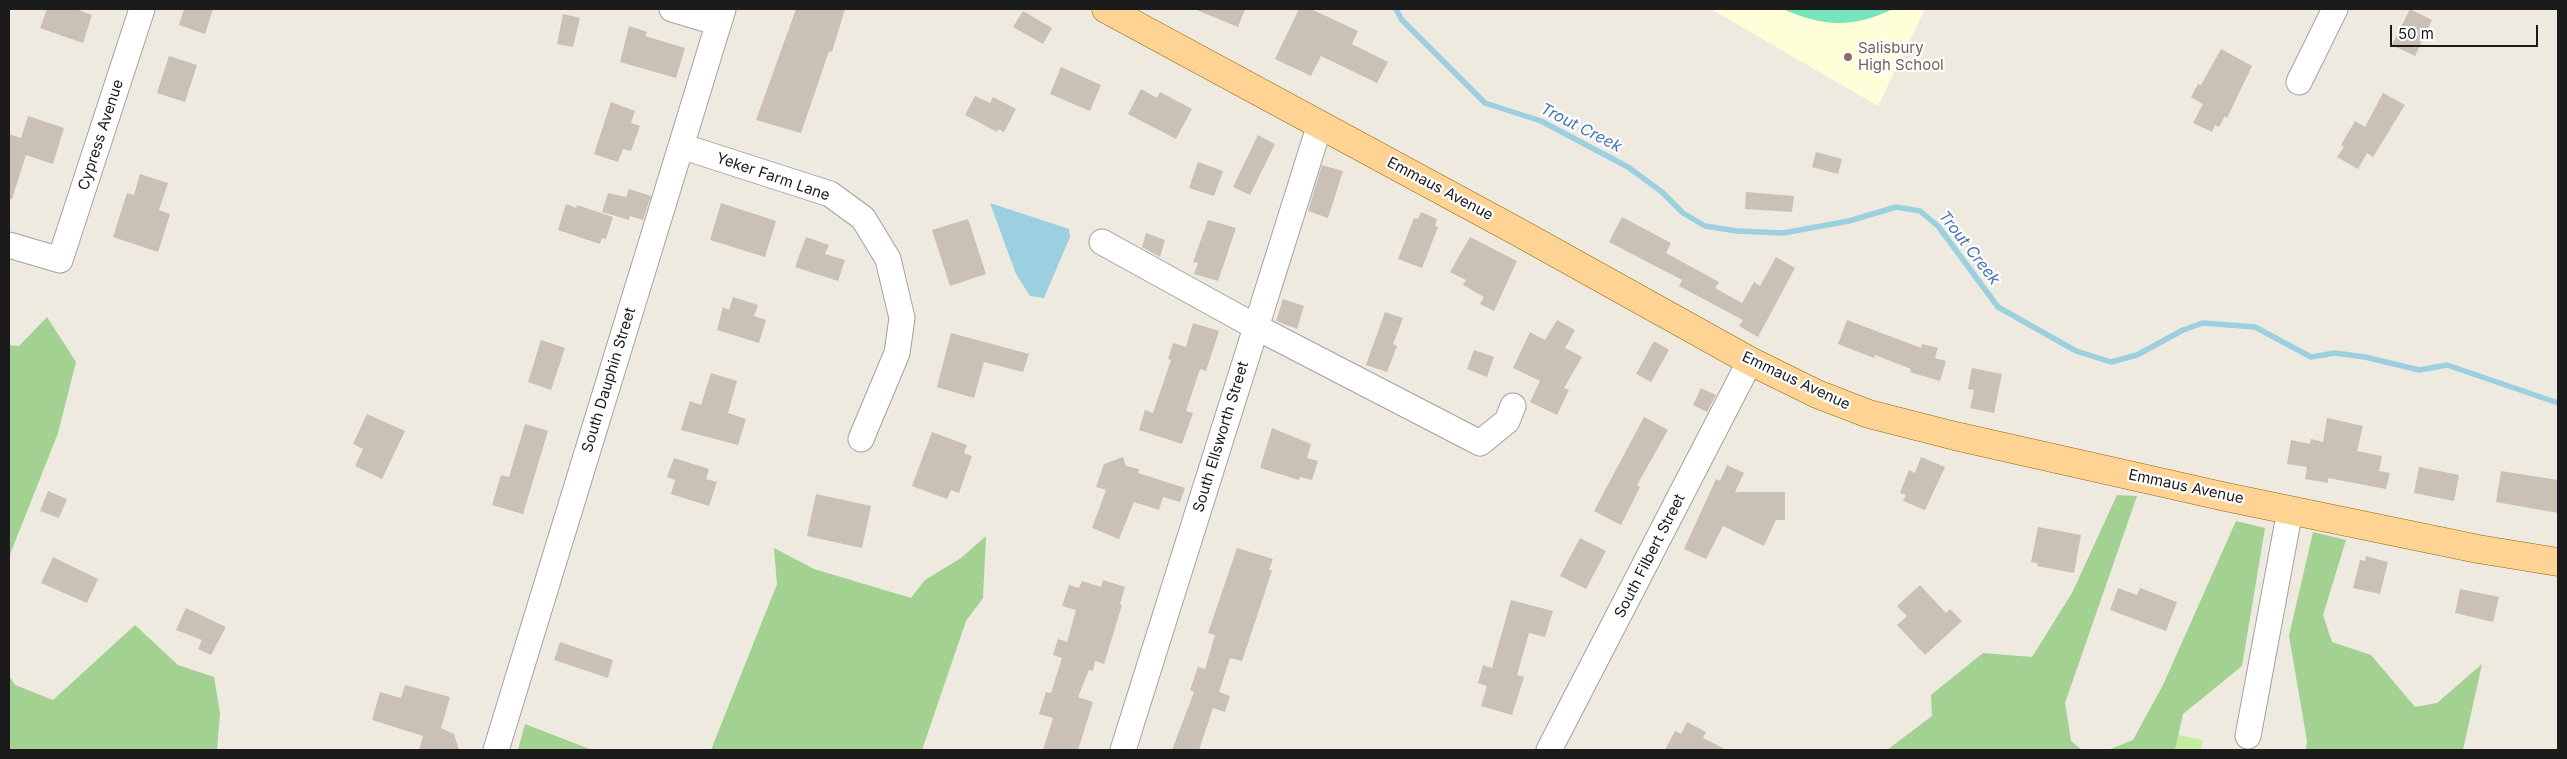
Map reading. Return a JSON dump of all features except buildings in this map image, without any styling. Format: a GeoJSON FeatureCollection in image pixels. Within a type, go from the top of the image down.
{"type":"FeatureCollection","features":[{"type":"Feature","properties":{"kind":"main road","name":"Emmaus Avenue"},"geometry":{"type":"LineString","coordinates":[[1106,9],[1320,124],[1750,361],[1817,394],[1903,424],[2290,510],[2478,549],[2558,562]]}},
{"type":"Feature","properties":{"kind":"street","name":"Cypress Avenue"},"geometry":{"type":"LineString","coordinates":[[9,245],[60,260],[142,9]]}},
{"type":"Feature","properties":{"kind":"street"},"geometry":{"type":"LineString","coordinates":[[672,9],[721,16]]}},
{"type":"Feature","properties":{"kind":"street"},"geometry":{"type":"LineString","coordinates":[[2298,82],[2335,9]]}},
{"type":"Feature","properties":{"kind":"street","name":"South Dauphin Street"},"geometry":{"type":"LineString","coordinates":[[496,750],[721,16]]}},
{"type":"Feature","properties":{"kind":"street","name":"South Ellsworth Street"},"geometry":{"type":"LineString","coordinates":[[1123,750],[1320,124]]}},
{"type":"Feature","properties":{"kind":"street","name":"Yeker Farm Lane"},"geometry":{"type":"LineString","coordinates":[[681,146],[830,194],[863,218],[888,259],[902,318],[897,353],[861,439]]}},
{"type":"Feature","properties":{"kind":"street"},"geometry":{"type":"LineString","coordinates":[[1102,242],[1256,327],[1480,443],[1507,421],[1513,406]]}},
{"type":"Feature","properties":{"kind":"street","name":"South Filbert Street"},"geometry":{"type":"LineString","coordinates":[[1549,750],[1750,361]]}},
{"type":"Feature","properties":{"kind":"street"},"geometry":{"type":"LineString","coordinates":[[2248,736],[2290,510]]}},
{"type":"Feature","properties":{"kind":"shaded area","name":"Salisbury High School"},"geometry":{"type":"Polygon","coordinates":[[[1711,9],[1925,9],[1878,106],[1711,9]]]}},
{"type":"Feature","properties":{"kind":"green space"},"geometry":{"type":"Polygon","coordinates":[[[1783,9],[1893,9],[1865,20],[1838,23],[1812,19],[1783,9]]]}},
{"type":"Feature","properties":{"kind":"green space"},"geometry":{"type":"Polygon","coordinates":[[[47,317],[76,362],[58,433],[9,557],[9,345],[19,346],[47,317]]]}},
{"type":"Feature","properties":{"kind":"green space"},"geometry":{"type":"Polygon","coordinates":[[[2117,495],[2137,496],[2065,703],[2071,741],[2082,750],[1887,750],[1932,716],[1931,695],[1983,653],[2032,657],[2072,593],[2117,495]]]}},
{"type":"Feature","properties":{"kind":"green space"},"geometry":{"type":"Polygon","coordinates":[[[2236,521],[2265,528],[2242,666],[2183,714],[2175,750],[2108,750],[2133,740],[2163,685],[2236,521]]]}},
{"type":"Feature","properties":{"kind":"green space"},"geometry":{"type":"Polygon","coordinates":[[[2313,532],[2346,540],[2323,615],[2332,642],[2371,655],[2415,707],[2437,703],[2482,664],[2463,750],[2306,750],[2307,741],[2289,636],[2313,532]]]}},
{"type":"Feature","properties":{"kind":"green space"},"geometry":{"type":"Polygon","coordinates":[[[986,536],[983,598],[966,621],[922,750],[711,750],[777,584],[774,548],[814,569],[911,598],[925,580],[961,558],[986,536]]]}},
{"type":"Feature","properties":{"kind":"green space"},"geometry":{"type":"Polygon","coordinates":[[[135,625],[178,665],[214,677],[220,713],[217,750],[9,750],[9,676],[15,685],[53,700],[135,625]]]}},
{"type":"Feature","properties":{"kind":"green space"},"geometry":{"type":"Polygon","coordinates":[[[525,724],[592,750],[518,750],[525,724]]]}},
{"type":"Feature","properties":{"kind":"green space"},"geometry":{"type":"Polygon","coordinates":[[[2178,735],[2203,740],[2201,750],[2175,750],[2178,735]]]}},
{"type":"Feature","properties":{"kind":"water"},"geometry":{"type":"Polygon","coordinates":[[[990,203],[1069,229],[1070,237],[1044,298],[1030,296],[1016,274],[990,203]]]}},
{"type":"Feature","properties":{"kind":"waterway","name":"Trout Creek"},"geometry":{"type":"LineString","coordinates":[[1396,9],[1402,20],[1485,103],[1541,121],[1628,167],[1662,192],[1683,213],[1705,226],[1737,231],[1783,233],[1849,221],[1896,207],[1920,211],[1938,226],[1998,307],[2076,351],[2111,362],[2137,355],[2183,330],[2203,323],[2255,327],[2311,357],[2335,353],[2365,357],[2419,370],[2447,365],[2558,403]]}},
{"type":"Feature","properties":{"kind":"place","name":"Salisbury High School"},"geometry":{"type":"Point","coordinates":[1848,57]}}]}
